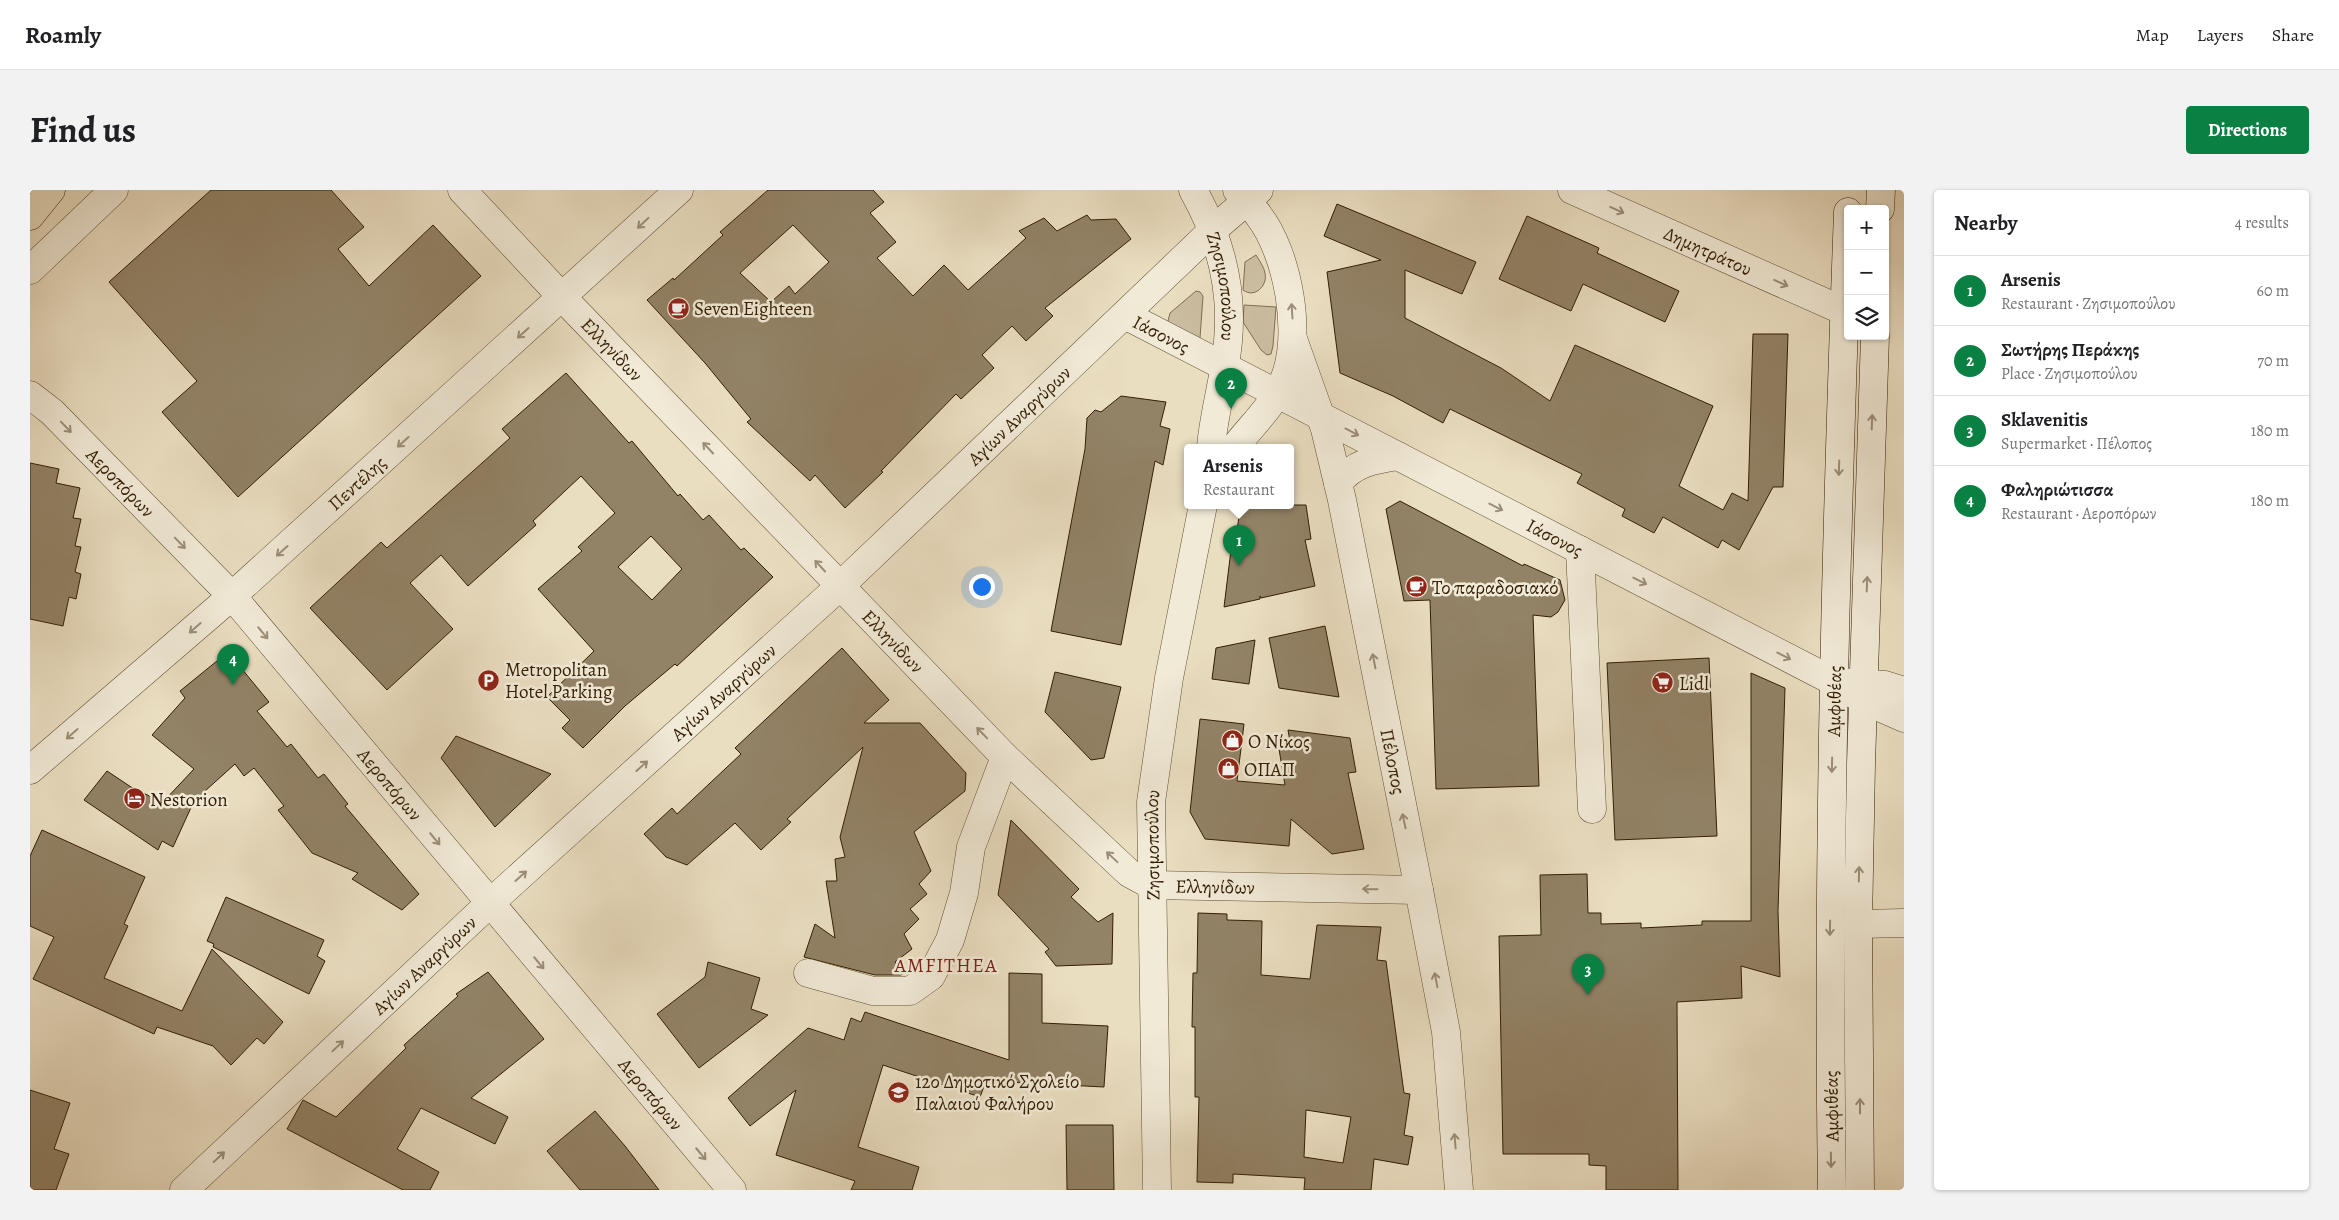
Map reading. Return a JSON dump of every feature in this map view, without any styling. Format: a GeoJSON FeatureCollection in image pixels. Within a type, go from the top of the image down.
{"type":"FeatureCollection","features":[{"type":"Feature","properties":{"kind":"highway"},"geometry":{"type":"LineString","coordinates":[[30,216],[51,190]]}},
{"type":"Feature","properties":{"kind":"street"},"geometry":{"type":"LineString","coordinates":[[30,270],[114,190]]}},
{"type":"Feature","properties":{"kind":"street","name":"Ελληνίδων"},"geometry":{"type":"LineString","coordinates":[[462,190],[562,298],[1005,757],[1129,873],[1152,885],[1419,890]]}},
{"type":"Feature","properties":{"kind":"street","name":"Πεντέλης"},"geometry":{"type":"LineString","coordinates":[[30,770],[232,596],[679,190]]}},
{"type":"Feature","properties":{"kind":"street","name":"Ζησιμοπούλου"},"geometry":{"type":"LineString","coordinates":[[1193,190],[1213,230],[1224,269],[1230,311],[1224,366],[1211,444]]}},
{"type":"Feature","properties":{"kind":"street","name":"Δημητράτου"},"geometry":{"type":"LineString","coordinates":[[1572,190],[1844,311]]}},
{"type":"Feature","properties":{"kind":"street"},"geometry":{"type":"LineString","coordinates":[[1848,190],[1848,205]]}},
{"type":"Feature","properties":{"kind":"street"},"geometry":{"type":"LineString","coordinates":[[1880,190],[1880,205]]}},
{"type":"Feature","properties":{"kind":"street"},"geometry":{"type":"LineString","coordinates":[[1237,444],[1277,393],[1290,360],[1293,339],[1291,303],[1279,255],[1247,194]]}},
{"type":"Feature","properties":{"kind":"street","name":"Αγίων Αναργύρων"},"geometry":{"type":"LineString","coordinates":[[184,1190],[489,904],[840,587],[1125,315],[1213,230],[1247,194]]}},
{"type":"Feature","properties":{"kind":"street","name":"Αμφιθέας"},"geometry":{"type":"LineString","coordinates":[[1845,295],[1846,250]]}},
{"type":"Feature","properties":{"kind":"street","name":"Αμφιθέας"},"geometry":{"type":"LineString","coordinates":[[1832,1190],[1829,982],[1833,681],[1844,311]]}},
{"type":"Feature","properties":{"kind":"street","name":"Ιάσονος"},"geometry":{"type":"LineString","coordinates":[[1125,315],[1833,681],[1863,691],[1904,718]]}},
{"type":"Feature","properties":{"kind":"street","name":"Πέλοπος"},"geometry":{"type":"LineString","coordinates":[[1293,339],[1321,416],[1338,483],[1419,890],[1446,1032],[1459,1190]]}},
{"type":"Feature","properties":{"kind":"street","name":"Αμφιθέας"},"geometry":{"type":"LineString","coordinates":[[1860,1190],[1858,924],[1863,691],[1875,340]]}},
{"type":"Feature","properties":{"kind":"street","name":"Αεροπόρων"},"geometry":{"type":"LineString","coordinates":[[30,395],[52,412],[232,596],[489,904],[732,1190]]}},
{"type":"Feature","properties":{"kind":"street"},"geometry":{"type":"LineString","coordinates":[[1338,483],[1347,472],[1368,460],[1398,456]]}},
{"type":"Feature","properties":{"kind":"street","name":"Ζησιμοπούλου"},"geometry":{"type":"LineString","coordinates":[[1157,1190],[1152,802],[1155,770],[1170,678],[1202,509]]}},
{"type":"Feature","properties":{"kind":"street"},"geometry":{"type":"LineString","coordinates":[[1580,550],[1592,809]]}},
{"type":"Feature","properties":{"kind":"street","name":"Ιάσονος"},"geometry":{"type":"LineString","coordinates":[[1863,691],[1885,685],[1904,690]]}},
{"type":"Feature","properties":{"kind":"street"},"geometry":{"type":"LineString","coordinates":[[808,973],[873,991],[910,991],[931,976],[950,940],[964,893],[971,847],[1005,757]]}},
{"type":"Feature","properties":{"kind":"street"},"geometry":{"type":"LineString","coordinates":[[1858,924],[1904,923]]}},
{"type":"Feature","properties":{"kind":"shaded area"},"geometry":{"type":"Polygon","coordinates":[[[1256,255],[1264,271],[1265,282],[1260,289],[1252,293],[1243,290],[1245,262],[1256,255]]]}},
{"type":"Feature","properties":{"kind":"shaded area"},"geometry":{"type":"Polygon","coordinates":[[[1196,291],[1200,292],[1203,296],[1200,338],[1198,341],[1171,326],[1168,321],[1170,313],[1196,291]]]}},
{"type":"Feature","properties":{"kind":"shaded area"},"geometry":{"type":"Polygon","coordinates":[[[1244,305],[1276,307],[1271,354],[1267,355],[1261,350],[1243,322],[1244,305]]]}},
{"type":"Feature","properties":{"kind":"building"},"geometry":{"type":"Polygon","coordinates":[[[211,190],[331,190],[364,227],[338,249],[369,286],[433,225],[481,276],[238,497],[162,412],[197,381],[109,282],[211,190]]]}},
{"type":"Feature","properties":{"kind":"building"},"geometry":{"type":"Polygon","coordinates":[[[768,190],[873,190],[884,202],[870,213],[896,242],[877,258],[913,296],[944,265],[968,290],[1026,238],[1019,231],[1044,218],[1057,231],[1087,215],[1091,220],[1116,219],[1131,239],[1045,308],[1053,316],[1026,341],[1012,326],[982,355],[994,368],[961,399],[956,394],[881,471],[883,472],[845,508],[815,475],[810,481],[747,422],[751,419],[705,363],[647,300],[673,278],[674,280],[723,235],[720,232],[768,190]],[[793,225],[740,273],[771,302],[789,286],[795,294],[829,262],[793,225]]]}},
{"type":"Feature","properties":{"kind":"building"},"geometry":{"type":"Polygon","coordinates":[[[1337,204],[1476,262],[1462,294],[1405,270],[1405,318],[1501,368],[1550,401],[1575,345],[1713,406],[1679,486],[1723,510],[1732,493],[1748,501],[1753,334],[1788,334],[1783,487],[1773,487],[1739,550],[1722,540],[1718,548],[1663,517],[1654,533],[1622,516],[1625,509],[1577,483],[1582,474],[1450,409],[1443,423],[1393,396],[1340,373],[1327,272],[1381,260],[1324,236],[1337,204]]]}},
{"type":"Feature","properties":{"kind":"building"},"geometry":{"type":"Polygon","coordinates":[[[1527,216],[1599,248],[1597,253],[1679,291],[1665,322],[1583,284],[1571,311],[1499,279],[1527,216]]]}},
{"type":"Feature","properties":{"kind":"building"},"geometry":{"type":"Polygon","coordinates":[[[566,373],[629,443],[632,441],[678,496],[680,494],[703,520],[709,515],[741,550],[744,548],[773,577],[677,666],[675,664],[625,706],[583,748],[562,728],[570,720],[547,697],[594,651],[538,589],[582,551],[578,547],[615,513],[581,476],[533,521],[536,525],[468,586],[441,555],[410,583],[453,629],[387,690],[310,608],[381,542],[387,548],[510,438],[502,429],[566,373]],[[651,536],[618,567],[652,600],[682,569],[651,536]]]}},
{"type":"Feature","properties":{"kind":"building"},"geometry":{"type":"Polygon","coordinates":[[[1121,396],[1166,402],[1160,426],[1170,429],[1163,465],[1155,461],[1121,645],[1051,631],[1085,449],[1087,418],[1095,410],[1101,412],[1121,396]]]}},
{"type":"Feature","properties":{"kind":"building"},"geometry":{"type":"Polygon","coordinates":[[[30,463],[59,469],[56,483],[80,488],[73,518],[81,519],[75,546],[81,547],[75,572],[81,574],[76,599],[69,597],[63,626],[30,619],[30,463]]]}},
{"type":"Feature","properties":{"kind":"building"},"geometry":{"type":"Polygon","coordinates":[[[1400,501],[1523,566],[1524,564],[1560,580],[1565,600],[1558,612],[1551,617],[1533,615],[1539,786],[1436,789],[1430,600],[1404,601],[1386,509],[1400,501]]]}},
{"type":"Feature","properties":{"kind":"building"},"geometry":{"type":"Polygon","coordinates":[[[1294,505],[1306,505],[1311,539],[1305,540],[1315,586],[1261,598],[1260,596],[1260,599],[1224,607],[1232,542],[1235,542],[1240,509],[1294,509],[1294,505]]]}},
{"type":"Feature","properties":{"kind":"building"},"geometry":{"type":"Polygon","coordinates":[[[1325,626],[1339,697],[1279,688],[1269,638],[1325,626]]]}},
{"type":"Feature","properties":{"kind":"building"},"geometry":{"type":"Polygon","coordinates":[[[1255,640],[1249,684],[1212,679],[1216,648],[1255,640]]]}},
{"type":"Feature","properties":{"kind":"building"},"geometry":{"type":"Polygon","coordinates":[[[842,648],[889,700],[864,723],[920,723],[966,773],[965,791],[914,832],[931,871],[919,884],[927,894],[910,909],[919,919],[904,934],[912,949],[895,962],[904,973],[901,975],[875,975],[804,957],[815,924],[835,938],[826,881],[837,881],[835,859],[845,857],[840,837],[863,747],[787,819],[791,822],[761,850],[735,823],[687,865],[666,857],[644,834],[672,808],[677,814],[741,754],[735,748],[842,648]]]}},
{"type":"Feature","properties":{"kind":"building"},"geometry":{"type":"Polygon","coordinates":[[[228,652],[269,702],[257,711],[287,747],[291,744],[318,778],[324,774],[348,804],[345,806],[419,894],[402,910],[352,879],[358,873],[312,853],[278,810],[284,806],[254,768],[244,776],[235,764],[194,801],[173,847],[162,841],[158,850],[84,800],[107,771],[134,789],[163,802],[194,769],[152,735],[185,698],[180,691],[228,652]]]}},
{"type":"Feature","properties":{"kind":"building"},"geometry":{"type":"Polygon","coordinates":[[[1709,658],[1717,836],[1615,840],[1607,663],[1709,658]]]}},
{"type":"Feature","properties":{"kind":"building"},"geometry":{"type":"Polygon","coordinates":[[[1055,672],[1121,687],[1104,758],[1091,760],[1045,712],[1055,672]]]}},
{"type":"Feature","properties":{"kind":"building"},"geometry":{"type":"Polygon","coordinates":[[[1751,673],[1785,688],[1778,911],[1780,977],[1741,966],[1742,998],[1677,1002],[1678,1190],[1606,1190],[1606,1166],[1589,1165],[1589,1154],[1503,1154],[1499,936],[1541,935],[1540,875],[1587,874],[1588,913],[1601,913],[1601,924],[1641,923],[1641,928],[1702,925],[1702,921],[1751,921],[1751,673]]]}},
{"type":"Feature","properties":{"kind":"building"},"geometry":{"type":"Polygon","coordinates":[[[1200,719],[1244,724],[1237,781],[1285,785],[1279,749],[1291,747],[1288,730],[1350,738],[1356,772],[1348,773],[1364,849],[1332,854],[1291,819],[1289,846],[1205,839],[1190,812],[1200,719]]]}},
{"type":"Feature","properties":{"kind":"building"},"geometry":{"type":"Polygon","coordinates":[[[456,736],[551,774],[495,827],[441,758],[456,736]]]}},
{"type":"Feature","properties":{"kind":"building"},"geometry":{"type":"Polygon","coordinates":[[[1011,820],[1079,889],[1071,897],[1098,922],[1113,913],[1112,964],[1056,966],[1045,952],[1049,949],[998,895],[1011,820]]]}},
{"type":"Feature","properties":{"kind":"building"},"geometry":{"type":"Polygon","coordinates":[[[42,830],[145,877],[124,924],[128,926],[104,978],[182,1011],[212,949],[283,1022],[264,1044],[257,1038],[231,1065],[213,1046],[157,1027],[154,1034],[33,979],[54,937],[30,926],[30,856],[42,830]]]}},
{"type":"Feature","properties":{"kind":"building"},"geometry":{"type":"Polygon","coordinates":[[[226,897],[324,940],[317,956],[325,961],[309,994],[213,947],[214,944],[207,941],[226,897]]]}},
{"type":"Feature","properties":{"kind":"building"},"geometry":{"type":"Polygon","coordinates":[[[1198,913],[1227,914],[1227,920],[1262,921],[1261,975],[1310,979],[1317,925],[1381,927],[1377,960],[1386,961],[1404,1093],[1410,1094],[1404,1135],[1413,1137],[1408,1165],[1374,1159],[1371,1190],[1304,1190],[1305,1178],[1233,1174],[1233,1183],[1197,1182],[1199,1097],[1195,1097],[1195,1027],[1192,1027],[1193,973],[1197,973],[1198,913]],[[1306,1110],[1304,1157],[1343,1163],[1351,1117],[1306,1110]]]}},
{"type":"Feature","properties":{"kind":"building"},"geometry":{"type":"Polygon","coordinates":[[[708,962],[760,978],[751,1009],[768,1015],[699,1068],[657,1014],[705,977],[708,962]]]}},
{"type":"Feature","properties":{"kind":"building"},"geometry":{"type":"Polygon","coordinates":[[[488,972],[544,1039],[471,1098],[508,1117],[495,1144],[421,1108],[397,1149],[439,1172],[430,1190],[403,1190],[287,1129],[303,1100],[336,1117],[406,1048],[404,1045],[458,996],[456,994],[488,972]]]}},
{"type":"Feature","properties":{"kind":"building"},"geometry":{"type":"Polygon","coordinates":[[[1009,973],[1042,974],[1042,1023],[1108,1026],[1104,1087],[986,1081],[980,1097],[883,1065],[858,1147],[919,1167],[912,1190],[851,1190],[855,1181],[776,1155],[796,1090],[750,1126],[728,1098],[808,1028],[844,1040],[851,1018],[861,1022],[865,1012],[1009,1060],[1009,973]]]}},
{"type":"Feature","properties":{"kind":"building"},"geometry":{"type":"Polygon","coordinates":[[[30,1090],[70,1103],[54,1149],[69,1154],[56,1190],[30,1190],[30,1090]]]}},
{"type":"Feature","properties":{"kind":"building"},"geometry":{"type":"Polygon","coordinates":[[[595,1111],[659,1190],[580,1190],[547,1151],[595,1111]]]}},
{"type":"Feature","properties":{"kind":"building"},"geometry":{"type":"Polygon","coordinates":[[[1066,1125],[1113,1125],[1114,1190],[1067,1190],[1066,1125]]]}},
{"type":"Feature","properties":{"kind":"place","name":"Seven Eighteen"},"geometry":{"type":"Point","coordinates":[678,308]}},
{"type":"Feature","properties":{"kind":"place","name":"Σωτήρης Περάκης"},"geometry":{"type":"Point","coordinates":[1231,409]}},
{"type":"Feature","properties":{"kind":"place","name":"Arsenis"},"geometry":{"type":"Point","coordinates":[1239,566]}},
{"type":"Feature","properties":{"kind":"place","name":"Το παραδοσιακό"},"geometry":{"type":"Point","coordinates":[1416,587]}},
{"type":"Feature","properties":{"kind":"place","name":"Metropolitan Hotel Parking"},"geometry":{"type":"Point","coordinates":[489,680]}},
{"type":"Feature","properties":{"kind":"place","name":"Lidl"},"geometry":{"type":"Point","coordinates":[1663,683]}},
{"type":"Feature","properties":{"kind":"place","name":"Φαληριώτισσα"},"geometry":{"type":"Point","coordinates":[233,685]}},
{"type":"Feature","properties":{"kind":"place","name":"Ο Νίκος"},"geometry":{"type":"Point","coordinates":[1232,741]}},
{"type":"Feature","properties":{"kind":"place","name":"ΟΠΑΠ"},"geometry":{"type":"Point","coordinates":[1228,769]}},
{"type":"Feature","properties":{"kind":"place","name":"Nestorion"},"geometry":{"type":"Point","coordinates":[134,799]}},
{"type":"Feature","properties":{"kind":"place","name":"Sklavenitis"},"geometry":{"type":"Point","coordinates":[1588,995]}},
{"type":"Feature","properties":{"kind":"place","name":"12ο Δημοτικό Σχολείο Παλαιού Φαλήρου"},"geometry":{"type":"Point","coordinates":[899,1092]}},
{"type":"Feature","properties":{"kind":"district","name":"AMFITHEA"},"geometry":{"type":"Point","coordinates":[946,965]}}]}
